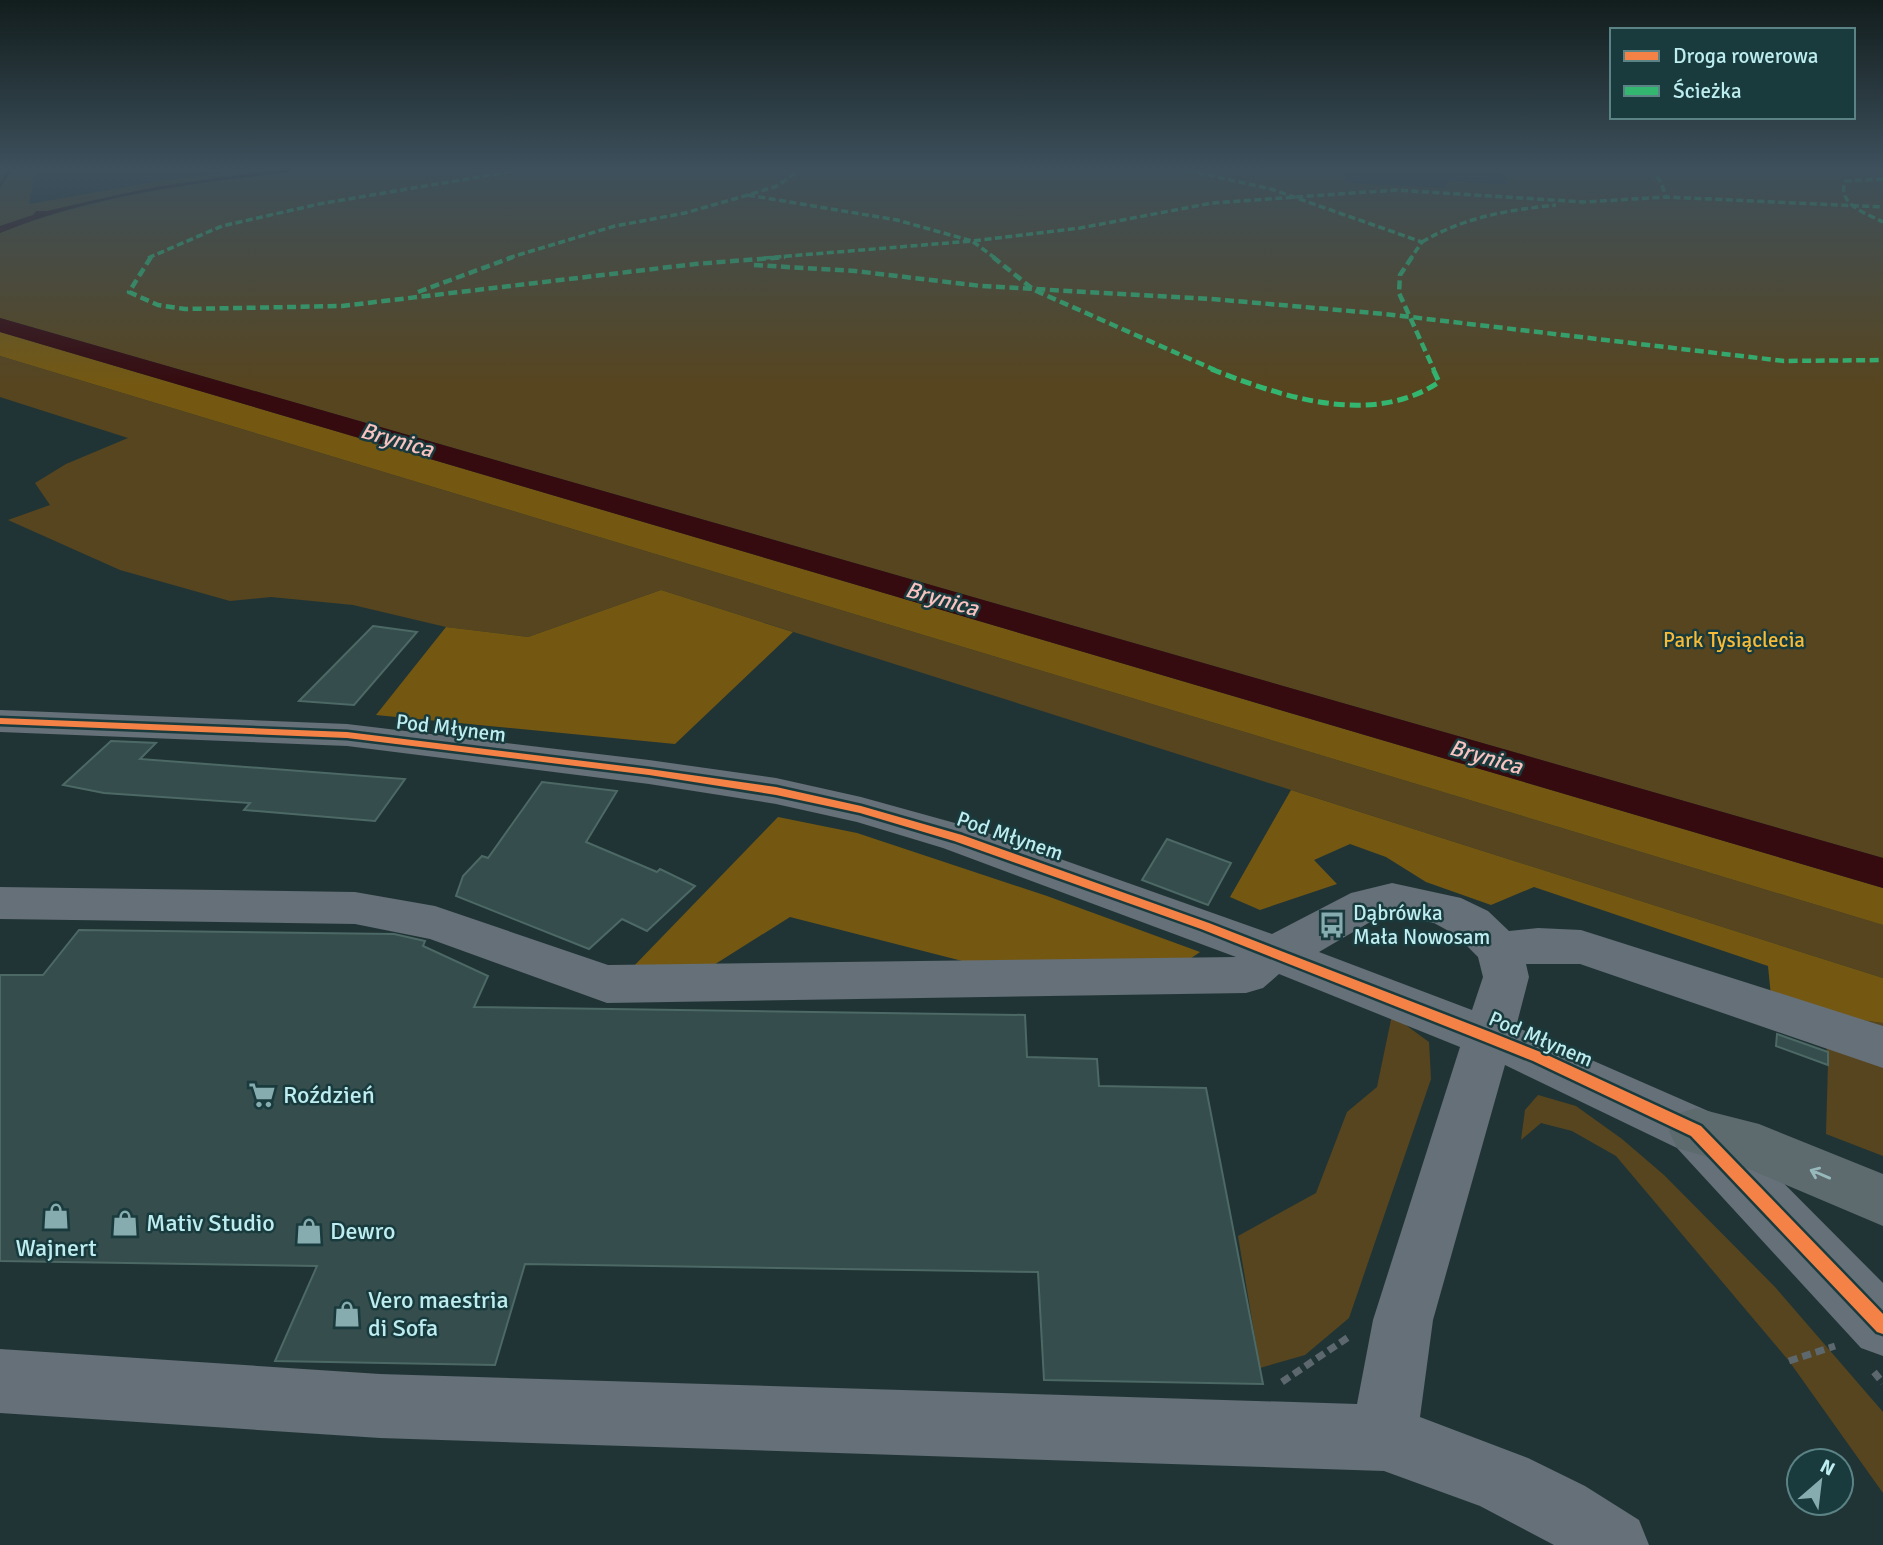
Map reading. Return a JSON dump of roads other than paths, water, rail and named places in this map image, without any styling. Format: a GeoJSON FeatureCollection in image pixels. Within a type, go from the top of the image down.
{"type":"FeatureCollection","features":[{"type":"Feature","properties":{"kind":"highway"},"geometry":{"type":"LineString","coordinates":[[1696,1131],[1759,1148],[1883,1200]]}},
{"type":"Feature","properties":{"kind":"street","name":"Pod Młynem"},"geometry":{"type":"LineString","coordinates":[[0,721],[347,735],[776,790],[861,810],[958,838],[1273,953],[1488,1037],[1538,1057],[1696,1131],[1865,1344]]}},
{"type":"Feature","properties":{"kind":"street"},"geometry":{"type":"LineString","coordinates":[[0,903],[341,907],[389,912],[435,923],[607,984],[1246,975],[1273,953],[1311,936],[1366,904],[1392,899],[1445,909],[1472,923],[1499,950],[1506,977],[1404,1320],[1384,1438]]}},
{"type":"Feature","properties":{"kind":"street"},"geometry":{"type":"LineString","coordinates":[[1499,950],[1538,945],[1581,947],[1883,1048]]}},
{"type":"Feature","properties":{"kind":"street"},"geometry":{"type":"LineString","coordinates":[[0,1381],[380,1406],[1384,1438],[1463,1463],[1581,1519],[1614,1545]]}},
{"type":"Feature","properties":{"kind":"water","name":"Brynica"},"geometry":{"type":"Polygon","coordinates":[[[0,318],[1883,858],[1883,888],[0,332],[0,318]]]}},
{"type":"Feature","properties":{"kind":"place","name":"Dąbrówka Mała Nowosam"},"geometry":{"type":"Point","coordinates":[1332,925]}},
{"type":"Feature","properties":{"kind":"place","name":"Roździeń"},"geometry":{"type":"Point","coordinates":[262,1095]}},
{"type":"Feature","properties":{"kind":"place","name":"Wajnert"},"geometry":{"type":"Point","coordinates":[56,1216]}},
{"type":"Feature","properties":{"kind":"place","name":"Mativ Studio"},"geometry":{"type":"Point","coordinates":[125,1223]}},
{"type":"Feature","properties":{"kind":"place","name":"Dewro"},"geometry":{"type":"Point","coordinates":[309,1231]}},
{"type":"Feature","properties":{"kind":"place","name":"Vero maestria di Sofa"},"geometry":{"type":"Point","coordinates":[347,1314]}},
{"type":"Feature","properties":{"kind":"park label","name":"Park Tysiąclecia"},"geometry":{"type":"Point","coordinates":[1734,640]}}]}
